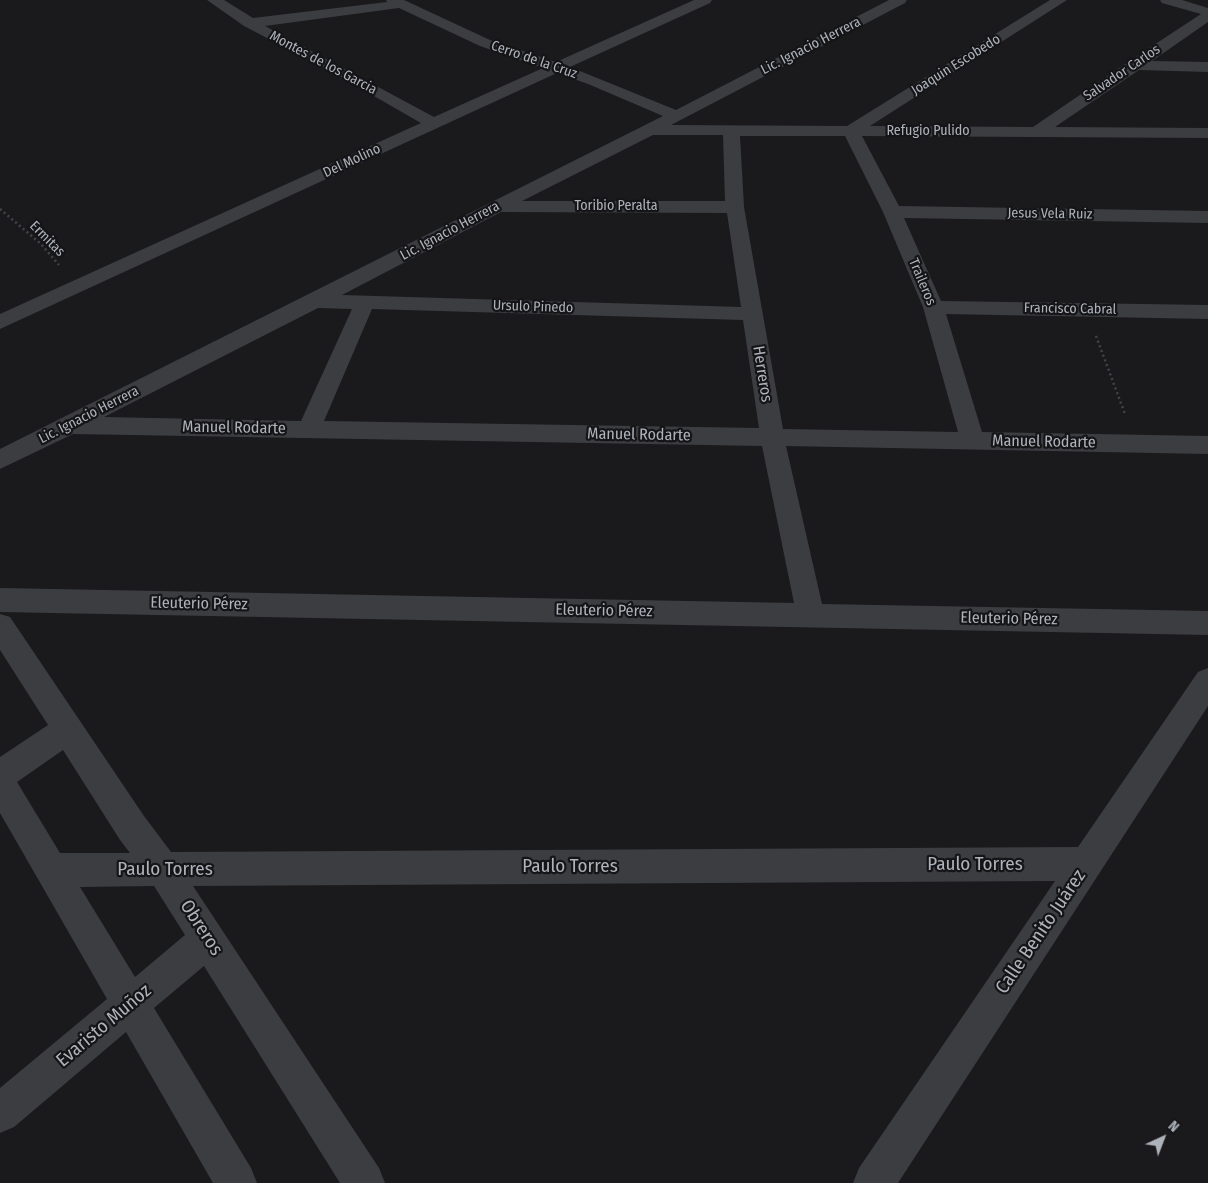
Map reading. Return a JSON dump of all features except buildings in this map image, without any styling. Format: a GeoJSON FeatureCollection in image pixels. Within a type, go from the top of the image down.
{"type":"FeatureCollection","features":[{"type":"Feature","properties":{"kind":"street","name":"Montes de los Garcia"},"geometry":{"type":"LineString","coordinates":[[214,0],[249,23],[337,69],[434,124]]}},
{"type":"Feature","properties":{"kind":"street","name":"Del Molino"},"geometry":{"type":"LineString","coordinates":[[0,322],[704,0]]}},
{"type":"Feature","properties":{"kind":"street","name":"Lic. Ignacio Herrera"},"geometry":{"type":"LineString","coordinates":[[0,460],[677,116],[900,0]]}},
{"type":"Feature","properties":{"kind":"street","name":"Joaquin Escobedo"},"geometry":{"type":"LineString","coordinates":[[852,131],[1060,0]]}},
{"type":"Feature","properties":{"kind":"street"},"geometry":{"type":"LineString","coordinates":[[1167,0],[1208,14]]}},
{"type":"Feature","properties":{"kind":"street"},"geometry":{"type":"LineString","coordinates":[[249,23],[324,15],[397,2]]}},
{"type":"Feature","properties":{"kind":"street","name":"Cerro de la Cruz"},"geometry":{"type":"LineString","coordinates":[[397,2],[485,43],[594,81],[677,116]]}},
{"type":"Feature","properties":{"kind":"street","name":"Salvador Carlos"},"geometry":{"type":"LineString","coordinates":[[1037,132],[1208,14]]}},
{"type":"Feature","properties":{"kind":"street"},"geometry":{"type":"LineString","coordinates":[[1133,65],[1208,67]]}},
{"type":"Feature","properties":{"kind":"street","name":"Refugio Pulido"},"geometry":{"type":"LineString","coordinates":[[649,130],[1037,132],[1206,136]]}},
{"type":"Feature","properties":{"kind":"street","name":"Herreros"},"geometry":{"type":"LineString","coordinates":[[731,131],[735,207],[772,437],[810,614]]}},
{"type":"Feature","properties":{"kind":"street","name":"Traileros"},"geometry":{"type":"LineString","coordinates":[[852,131],[892,212],[933,307],[973,441]]}},
{"type":"Feature","properties":{"kind":"street","name":"Toribio Peralta"},"geometry":{"type":"LineString","coordinates":[[497,206],[735,207]]}},
{"type":"Feature","properties":{"kind":"street","name":"Jesus Vela Ruiz"},"geometry":{"type":"LineString","coordinates":[[892,212],[1208,217]]}},
{"type":"Feature","properties":{"kind":"street","name":"Ursulo Pinedo"},"geometry":{"type":"LineString","coordinates":[[314,301],[752,314]]}},
{"type":"Feature","properties":{"kind":"street"},"geometry":{"type":"LineString","coordinates":[[309,429],[365,302]]}},
{"type":"Feature","properties":{"kind":"street","name":"Francisco Cabral"},"geometry":{"type":"LineString","coordinates":[[933,307],[1208,312]]}},
{"type":"Feature","properties":{"kind":"street","name":"Manuel Rodarte"},"geometry":{"type":"LineString","coordinates":[[69,425],[1208,445]]}},
{"type":"Feature","properties":{"kind":"street","name":"Eleuterio Pérez"},"geometry":{"type":"LineString","coordinates":[[0,600],[1208,623]]}},
{"type":"Feature","properties":{"kind":"street","name":"Obreros"},"geometry":{"type":"LineString","coordinates":[[0,626],[132,828],[163,870],[364,1183]]}},
{"type":"Feature","properties":{"kind":"street","name":"Calle Benito Juárez"},"geometry":{"type":"LineString","coordinates":[[874,1183],[1208,681]]}},
{"type":"Feature","properties":{"kind":"street"},"geometry":{"type":"LineString","coordinates":[[0,775],[67,730]]}},
{"type":"Feature","properties":{"kind":"street"},"geometry":{"type":"LineString","coordinates":[[0,783],[236,1183]]}},
{"type":"Feature","properties":{"kind":"street","name":"Paulo Torres"},"geometry":{"type":"LineString","coordinates":[[53,870],[1086,864]]}},
{"type":"Feature","properties":{"kind":"street","name":"Evaristo Muñoz"},"geometry":{"type":"LineString","coordinates":[[0,1113],[208,939]]}},
{"type":"Feature","properties":{"kind":"path","name":"Ermitas"},"geometry":{"type":"LineString","coordinates":[[0,209],[41,244],[76,287]]}},
{"type":"Feature","properties":{"kind":"path"},"geometry":{"type":"LineString","coordinates":[[1086,309],[1136,444]]}}]}
